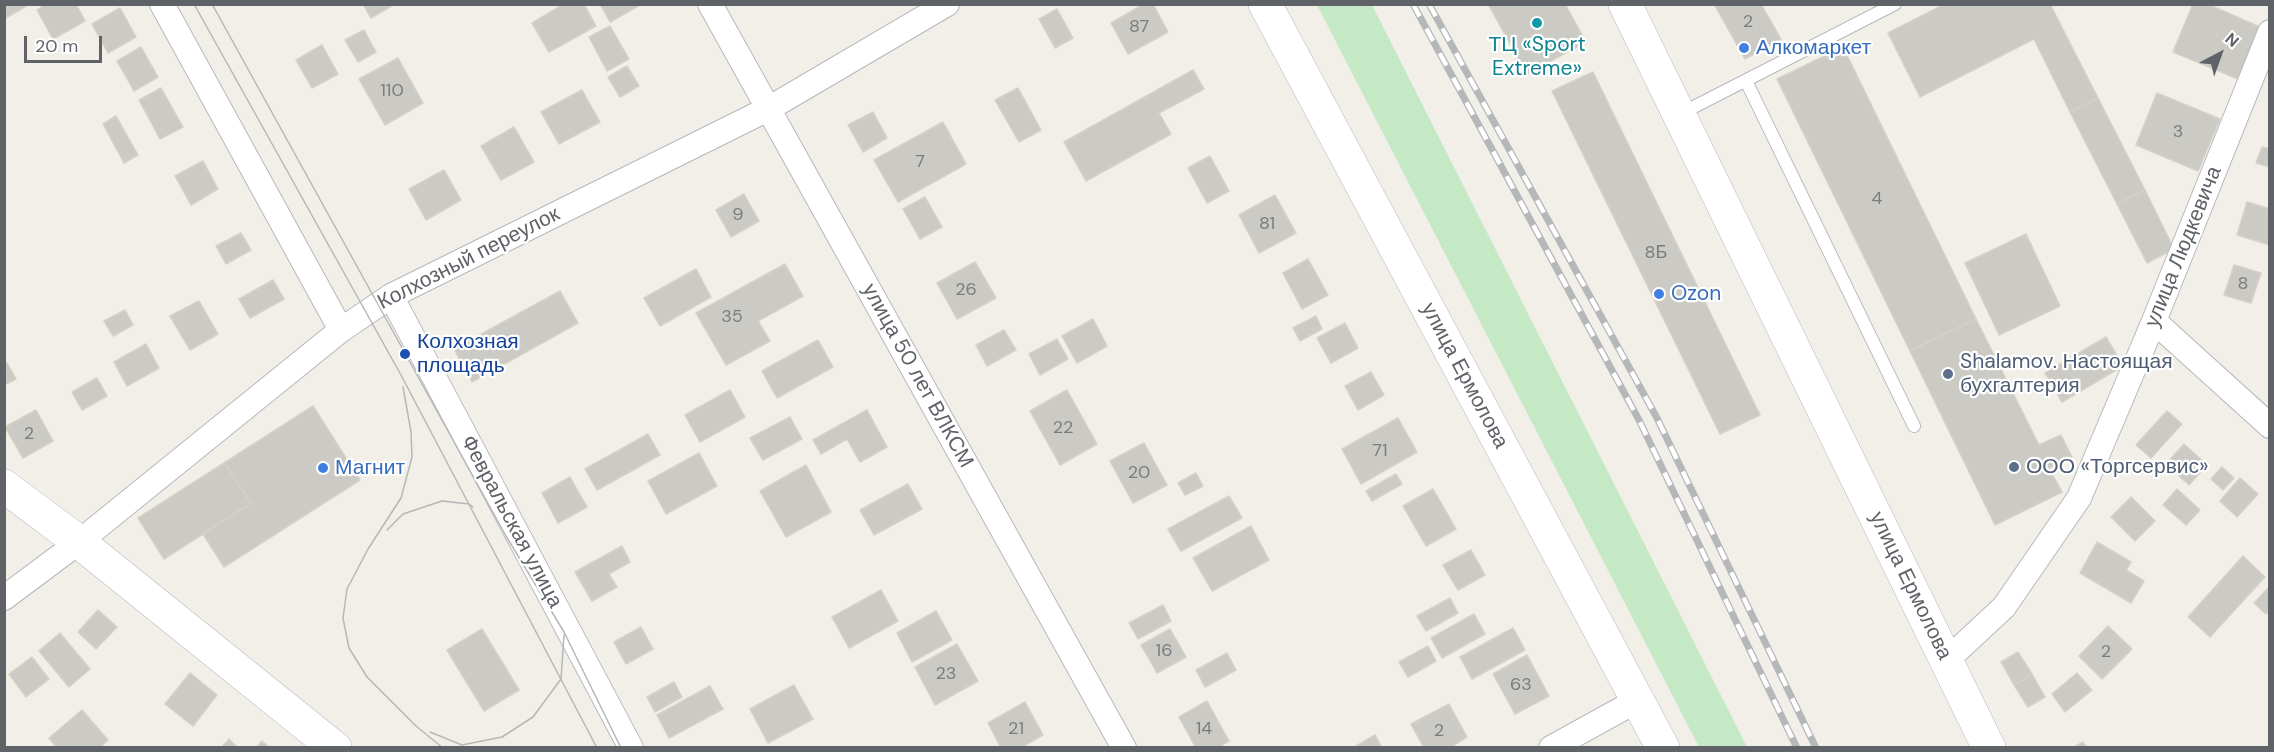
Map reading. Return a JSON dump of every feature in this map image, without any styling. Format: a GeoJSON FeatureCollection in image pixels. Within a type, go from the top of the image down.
{"type":"FeatureCollection","features":[{"type":"Feature","properties":{"kind":"street"},"geometry":{"type":"LineString","coordinates":[[162,4],[341,330]]}},
{"type":"Feature","properties":{"kind":"street","name":"улица 50 лет ВЛКСМ"},"geometry":{"type":"LineString","coordinates":[[710,4],[1124,747]]}},
{"type":"Feature","properties":{"kind":"street","name":"Колхозный переулок"},"geometry":{"type":"LineString","coordinates":[[4,598],[79,542],[341,330],[391,296],[768,109],[947,4]]}},
{"type":"Feature","properties":{"kind":"street","name":"улица Ермолова"},"geometry":{"type":"LineString","coordinates":[[1265,4],[1663,747]]}},
{"type":"Feature","properties":{"kind":"street","name":"улица Ермолова"},"geometry":{"type":"LineString","coordinates":[[1625,4],[1989,747]]}},
{"type":"Feature","properties":{"kind":"street","name":"улица Людкевича"},"geometry":{"type":"LineString","coordinates":[[1946,661],[2004,607],[2079,498],[2154,321],[2270,32]]}},
{"type":"Feature","properties":{"kind":"street","name":"Февральская улица"},"geometry":{"type":"LineString","coordinates":[[391,296],[631,747]]}},
{"type":"Feature","properties":{"kind":"street"},"geometry":{"type":"LineString","coordinates":[[2154,321],[2270,426]]}},
{"type":"Feature","properties":{"kind":"street"},"geometry":{"type":"LineString","coordinates":[[4,486],[79,542],[334,747]]}},
{"type":"Feature","properties":{"kind":"street"},"geometry":{"type":"LineString","coordinates":[[1551,747],[1638,699]]}},
{"type":"Feature","properties":{"kind":"lane"},"geometry":{"type":"LineString","coordinates":[[1679,115],[1895,4]]}},
{"type":"Feature","properties":{"kind":"lane"},"geometry":{"type":"LineString","coordinates":[[1746,81],[1914,426]]}},
{"type":"Feature","properties":{"kind":"green space"},"geometry":{"type":"Polygon","coordinates":[[[1317,5],[1372,5],[1747,747],[1699,747],[1317,5]]]}},
{"type":"Feature","properties":{"kind":"building"},"geometry":{"type":"Polygon","coordinates":[[[4,4],[30,4],[4,19],[4,4]]]}},
{"type":"Feature","properties":{"kind":"building"},"geometry":{"type":"Polygon","coordinates":[[[46,4],[76,4],[85,21],[53,39],[37,10],[46,4]]]}},
{"type":"Feature","properties":{"kind":"building"},"geometry":{"type":"Polygon","coordinates":[[[363,4],[395,4],[371,18],[363,4]]]}},
{"type":"Feature","properties":{"kind":"building"},"geometry":{"type":"Polygon","coordinates":[[[564,4],[584,4],[596,26],[549,52],[532,23],[564,4]]]}},
{"type":"Feature","properties":{"kind":"building"},"geometry":{"type":"Polygon","coordinates":[[[600,4],[640,4],[640,5],[610,22],[600,4]]]}},
{"type":"Feature","properties":{"kind":"building"},"geometry":{"type":"Polygon","coordinates":[[[1144,4],[1153,4],[1168,32],[1128,54],[1111,23],[1144,4]]]}},
{"type":"Feature","properties":{"kind":"building","name":"ТЦ «Sport Extreme»"},"geometry":{"type":"Polygon","coordinates":[[[1488,4],[1565,4],[1586,42],[1527,74],[1488,4]]]}},
{"type":"Feature","properties":{"kind":"building"},"geometry":{"type":"Polygon","coordinates":[[[1714,4],[1761,4],[1781,39],[1745,59],[1714,4]]]}},
{"type":"Feature","properties":{"kind":"building"},"geometry":{"type":"Polygon","coordinates":[[[1945,4],[2050,4],[2098,98],[2070,112],[2034,39],[1920,97],[1888,33],[1945,4]]]}},
{"type":"Feature","properties":{"kind":"building"},"geometry":{"type":"Polygon","coordinates":[[[2193,4],[2207,4],[2260,27],[2238,79],[2173,52],[2193,4]]]}},
{"type":"Feature","properties":{"kind":"building"},"geometry":{"type":"Polygon","coordinates":[[[120,8],[136,37],[108,53],[92,24],[120,8]]]}},
{"type":"Feature","properties":{"kind":"building"},"geometry":{"type":"Polygon","coordinates":[[[1057,9],[1073,38],[1055,48],[1039,19],[1057,9]]]}},
{"type":"Feature","properties":{"kind":"building"},"geometry":{"type":"Polygon","coordinates":[[[610,26],[629,59],[607,71],[589,37],[610,26]]]}},
{"type":"Feature","properties":{"kind":"building"},"geometry":{"type":"Polygon","coordinates":[[[364,30],[376,52],[358,62],[345,40],[364,30]]]}},
{"type":"Feature","properties":{"kind":"building"},"geometry":{"type":"Polygon","coordinates":[[[322,45],[338,74],[312,88],[296,60],[322,45]]]}},
{"type":"Feature","properties":{"kind":"building"},"geometry":{"type":"Polygon","coordinates":[[[141,47],[158,77],[134,91],[117,61],[141,47]]]}},
{"type":"Feature","properties":{"kind":"building"},"geometry":{"type":"Polygon","coordinates":[[[1843,47],[1976,319],[1910,351],[1777,79],[1843,47]]]}},
{"type":"Feature","properties":{"kind":"building"},"geometry":{"type":"Polygon","coordinates":[[[398,58],[423,103],[385,125],[359,79],[398,58]]]}},
{"type":"Feature","properties":{"kind":"building"},"geometry":{"type":"Polygon","coordinates":[[[627,66],[639,86],[620,97],[608,77],[627,66]]]}},
{"type":"Feature","properties":{"kind":"building"},"geometry":{"type":"Polygon","coordinates":[[[1193,70],[1204,89],[1159,113],[1171,134],[1086,181],[1064,142],[1193,70]]]}},
{"type":"Feature","properties":{"kind":"building"},"geometry":{"type":"Polygon","coordinates":[[[1593,72],[1760,415],[1720,434],[1552,91],[1593,72]]]}},
{"type":"Feature","properties":{"kind":"building"},"geometry":{"type":"Polygon","coordinates":[[[161,88],[183,127],[160,139],[139,100],[161,88]]]}},
{"type":"Feature","properties":{"kind":"building"},"geometry":{"type":"Polygon","coordinates":[[[1018,88],[1041,130],[1019,142],[995,100],[1018,88]]]}},
{"type":"Feature","properties":{"kind":"building"},"geometry":{"type":"Polygon","coordinates":[[[582,90],[600,122],[559,144],[541,112],[582,90]]]}},
{"type":"Feature","properties":{"kind":"building"},"geometry":{"type":"Polygon","coordinates":[[[2157,93],[2220,119],[2198,171],[2136,145],[2157,93]]]}},
{"type":"Feature","properties":{"kind":"building"},"geometry":{"type":"Polygon","coordinates":[[[2098,98],[2145,190],[2117,204],[2070,112],[2098,98]]]}},
{"type":"Feature","properties":{"kind":"building"},"geometry":{"type":"Polygon","coordinates":[[[873,112],[887,138],[863,152],[848,125],[873,112]]]}},
{"type":"Feature","properties":{"kind":"building"},"geometry":{"type":"Polygon","coordinates":[[[116,116],[138,155],[124,163],[103,124],[116,116]]]}},
{"type":"Feature","properties":{"kind":"building"},"geometry":{"type":"Polygon","coordinates":[[[943,122],[966,164],[898,202],[874,160],[943,122]]]}},
{"type":"Feature","properties":{"kind":"building"},"geometry":{"type":"Polygon","coordinates":[[[514,127],[534,162],[501,180],[481,146],[514,127]]]}},
{"type":"Feature","properties":{"kind":"building"},"geometry":{"type":"Polygon","coordinates":[[[2262,147],[2270,149],[2270,167],[2256,163],[2262,147]]]}},
{"type":"Feature","properties":{"kind":"building"},"geometry":{"type":"Polygon","coordinates":[[[1210,156],[1229,191],[1207,203],[1188,168],[1210,156]]]}},
{"type":"Feature","properties":{"kind":"building"},"geometry":{"type":"Polygon","coordinates":[[[203,161],[218,189],[191,205],[175,176],[203,161]]]}},
{"type":"Feature","properties":{"kind":"building"},"geometry":{"type":"Polygon","coordinates":[[[444,170],[461,200],[426,220],[409,189],[444,170]]]}},
{"type":"Feature","properties":{"kind":"building"},"geometry":{"type":"Polygon","coordinates":[[[2145,190],[2174,249],[2147,263],[2117,204],[2145,190]]]}},
{"type":"Feature","properties":{"kind":"building"},"geometry":{"type":"Polygon","coordinates":[[[744,194],[759,221],[731,237],[716,210],[744,194]]]}},
{"type":"Feature","properties":{"kind":"building"},"geometry":{"type":"Polygon","coordinates":[[[1275,195],[1296,233],[1259,253],[1239,215],[1275,195]]]}},
{"type":"Feature","properties":{"kind":"building"},"geometry":{"type":"Polygon","coordinates":[[[925,197],[942,227],[920,239],[903,209],[925,197]]]}},
{"type":"Feature","properties":{"kind":"building"},"geometry":{"type":"Polygon","coordinates":[[[2247,202],[2270,209],[2270,245],[2237,235],[2247,202]]]}},
{"type":"Feature","properties":{"kind":"building"},"geometry":{"type":"Polygon","coordinates":[[[241,233],[251,250],[226,264],[216,246],[241,233]]]}},
{"type":"Feature","properties":{"kind":"building"},"geometry":{"type":"Polygon","coordinates":[[[2026,234],[2060,306],[1999,335],[1965,263],[2026,234]]]}},
{"type":"Feature","properties":{"kind":"building"},"geometry":{"type":"Polygon","coordinates":[[[1308,259],[1328,295],[1302,309],[1283,273],[1308,259]]]}},
{"type":"Feature","properties":{"kind":"building"},"geometry":{"type":"Polygon","coordinates":[[[975,262],[996,298],[957,319],[937,283],[975,262]]]}},
{"type":"Feature","properties":{"kind":"building"},"geometry":{"type":"Polygon","coordinates":[[[785,264],[803,296],[758,321],[770,341],[726,365],[696,313],[785,264]]]}},
{"type":"Feature","properties":{"kind":"building"},"geometry":{"type":"Polygon","coordinates":[[[2234,265],[2261,273],[2251,303],[2224,295],[2234,265]]]}},
{"type":"Feature","properties":{"kind":"building"},"geometry":{"type":"Polygon","coordinates":[[[696,269],[711,297],[660,326],[644,298],[696,269]]]}},
{"type":"Feature","properties":{"kind":"building"},"geometry":{"type":"Polygon","coordinates":[[[273,280],[284,299],[250,318],[239,299],[273,280]]]}},
{"type":"Feature","properties":{"kind":"building"},"geometry":{"type":"Polygon","coordinates":[[[560,291],[578,323],[472,382],[454,349],[560,291]]]}},
{"type":"Feature","properties":{"kind":"building"},"geometry":{"type":"Polygon","coordinates":[[[199,301],[218,334],[190,350],[170,316],[199,301]]]}},
{"type":"Feature","properties":{"kind":"building"},"geometry":{"type":"Polygon","coordinates":[[[125,310],[133,325],[113,336],[104,321],[125,310]]]}},
{"type":"Feature","properties":{"kind":"building"},"geometry":{"type":"Polygon","coordinates":[[[1316,316],[1322,329],[1300,341],[1293,328],[1316,316]]]}},
{"type":"Feature","properties":{"kind":"building"},"geometry":{"type":"Polygon","coordinates":[[[1093,319],[1107,346],[1077,363],[1062,336],[1093,319]]]}},
{"type":"Feature","properties":{"kind":"building"},"geometry":{"type":"Polygon","coordinates":[[[1976,319],[2039,445],[2061,435],[2072,457],[2049,468],[2062,492],[1995,525],[1910,351],[1976,319]]]}},
{"type":"Feature","properties":{"kind":"building"},"geometry":{"type":"Polygon","coordinates":[[[1345,323],[1358,348],[1331,363],[1317,338],[1345,323]]]}},
{"type":"Feature","properties":{"kind":"building"},"geometry":{"type":"Polygon","coordinates":[[[1004,330],[1016,350],[987,366],[976,345],[1004,330]]]}},
{"type":"Feature","properties":{"kind":"building"},"geometry":{"type":"Polygon","coordinates":[[[2106,337],[2123,366],[2062,402],[2045,373],[2106,337]]]}},
{"type":"Feature","properties":{"kind":"building"},"geometry":{"type":"Polygon","coordinates":[[[1057,339],[1068,359],[1040,375],[1029,354],[1057,339]]]}},
{"type":"Feature","properties":{"kind":"building"},"geometry":{"type":"Polygon","coordinates":[[[818,340],[833,367],[777,398],[762,371],[818,340]]]}},
{"type":"Feature","properties":{"kind":"building"},"geometry":{"type":"Polygon","coordinates":[[[146,344],[159,368],[127,386],[114,362],[146,344]]]}},
{"type":"Feature","properties":{"kind":"building"},"geometry":{"type":"Polygon","coordinates":[[[7,363],[16,379],[4,385],[4,365],[7,363]]]}},
{"type":"Feature","properties":{"kind":"building"},"geometry":{"type":"Polygon","coordinates":[[[1371,372],[1384,395],[1358,410],[1345,386],[1371,372]]]}},
{"type":"Feature","properties":{"kind":"building"},"geometry":{"type":"Polygon","coordinates":[[[97,378],[107,396],[82,410],[72,392],[97,378]]]}},
{"type":"Feature","properties":{"kind":"building"},"geometry":{"type":"Polygon","coordinates":[[[730,390],[745,417],[700,442],[685,415],[730,390]]]}},
{"type":"Feature","properties":{"kind":"building"},"geometry":{"type":"Polygon","coordinates":[[[1067,390],[1097,444],[1060,465],[1030,411],[1067,390]]]}},
{"type":"Feature","properties":{"kind":"building"},"geometry":{"type":"Polygon","coordinates":[[[313,406],[360,480],[224,567],[203,534],[251,503],[224,463],[313,406]]]}},
{"type":"Feature","properties":{"kind":"building"},"geometry":{"type":"Polygon","coordinates":[[[36,410],[53,441],[23,458],[5,427],[36,410]]]}},
{"type":"Feature","properties":{"kind":"building"},"geometry":{"type":"Polygon","coordinates":[[[867,410],[887,447],[860,462],[847,439],[821,454],[813,440],[867,410]]]}},
{"type":"Feature","properties":{"kind":"building"},"geometry":{"type":"Polygon","coordinates":[[[2167,411],[2182,424],[2151,458],[2136,445],[2167,411]]]}},
{"type":"Feature","properties":{"kind":"building"},"geometry":{"type":"Polygon","coordinates":[[[790,417],[802,439],[763,460],[750,438],[790,417]]]}},
{"type":"Feature","properties":{"kind":"building"},"geometry":{"type":"Polygon","coordinates":[[[1398,418],[1417,452],[1361,484],[1342,449],[1398,418]]]}},
{"type":"Feature","properties":{"kind":"building"},"geometry":{"type":"Polygon","coordinates":[[[648,434],[660,455],[597,490],[585,469],[648,434]]]}},
{"type":"Feature","properties":{"kind":"building"},"geometry":{"type":"Polygon","coordinates":[[[1144,443],[1167,485],[1133,503],[1110,461],[1144,443]]]}},
{"type":"Feature","properties":{"kind":"building"},"geometry":{"type":"Polygon","coordinates":[[[2184,444],[2207,465],[2189,485],[2166,464],[2184,444]]]}},
{"type":"Feature","properties":{"kind":"building"},"geometry":{"type":"Polygon","coordinates":[[[699,453],[717,486],[666,514],[648,481],[699,453]]]}},
{"type":"Feature","properties":{"kind":"building"},"geometry":{"type":"Polygon","coordinates":[[[224,463],[251,503],[164,559],[138,518],[224,463]]]}},
{"type":"Feature","properties":{"kind":"building"},"geometry":{"type":"Polygon","coordinates":[[[806,465],[831,512],[786,537],[760,491],[806,465]]]}},
{"type":"Feature","properties":{"kind":"building"},"geometry":{"type":"Polygon","coordinates":[[[2222,467],[2234,478],[2223,490],[2211,479],[2222,467]]]}},
{"type":"Feature","properties":{"kind":"building"},"geometry":{"type":"Polygon","coordinates":[[[1196,473],[1203,486],[1185,495],[1178,483],[1196,473]]]}},
{"type":"Feature","properties":{"kind":"building"},"geometry":{"type":"Polygon","coordinates":[[[1396,474],[1402,484],[1372,501],[1366,491],[1396,474]]]}},
{"type":"Feature","properties":{"kind":"building"},"geometry":{"type":"Polygon","coordinates":[[[570,477],[587,507],[558,523],[542,493],[570,477]]]}},
{"type":"Feature","properties":{"kind":"building"},"geometry":{"type":"Polygon","coordinates":[[[2240,478],[2258,494],[2237,517],[2220,501],[2240,478]]]}},
{"type":"Feature","properties":{"kind":"building"},"geometry":{"type":"Polygon","coordinates":[[[908,484],[922,509],[874,535],[860,510],[908,484]]]}},
{"type":"Feature","properties":{"kind":"building"},"geometry":{"type":"Polygon","coordinates":[[[1433,489],[1456,529],[1426,546],[1403,506],[1433,489]]]}},
{"type":"Feature","properties":{"kind":"building"},"geometry":{"type":"Polygon","coordinates":[[[2177,489],[2200,510],[2186,525],[2163,505],[2177,489]]]}},
{"type":"Feature","properties":{"kind":"building"},"geometry":{"type":"Polygon","coordinates":[[[1229,496],[1242,518],[1181,551],[1168,529],[1229,496]]]}},
{"type":"Feature","properties":{"kind":"building"},"geometry":{"type":"Polygon","coordinates":[[[2131,497],[2155,521],[2135,541],[2111,517],[2131,497]]]}},
{"type":"Feature","properties":{"kind":"building"},"geometry":{"type":"Polygon","coordinates":[[[1251,526],[1269,560],[1212,591],[1193,558],[1251,526]]]}},
{"type":"Feature","properties":{"kind":"building"},"geometry":{"type":"Polygon","coordinates":[[[2097,542],[2131,562],[2126,570],[2144,581],[2131,603],[2080,573],[2097,542]]]}},
{"type":"Feature","properties":{"kind":"building"},"geometry":{"type":"Polygon","coordinates":[[[622,546],[630,562],[609,574],[617,587],[592,601],[575,572],[622,546]]]}},
{"type":"Feature","properties":{"kind":"building"},"geometry":{"type":"Polygon","coordinates":[[[1471,550],[1485,575],[1458,590],[1443,565],[1471,550]]]}},
{"type":"Feature","properties":{"kind":"building"},"geometry":{"type":"Polygon","coordinates":[[[2243,556],[2265,577],[2210,637],[2188,617],[2243,556]]]}},
{"type":"Feature","properties":{"kind":"building"},"geometry":{"type":"Polygon","coordinates":[[[2270,586],[2270,610],[2266,614],[2254,603],[2270,586]]]}},
{"type":"Feature","properties":{"kind":"building"},"geometry":{"type":"Polygon","coordinates":[[[881,590],[898,621],[849,648],[832,617],[881,590]]]}},
{"type":"Feature","properties":{"kind":"building"},"geometry":{"type":"Polygon","coordinates":[[[1450,598],[1458,613],[1426,631],[1417,616],[1450,598]]]}},
{"type":"Feature","properties":{"kind":"building"},"geometry":{"type":"Polygon","coordinates":[[[1163,605],[1171,621],[1138,639],[1129,623],[1163,605]]]}},
{"type":"Feature","properties":{"kind":"building"},"geometry":{"type":"Polygon","coordinates":[[[98,610],[117,627],[96,649],[78,632],[98,610]]]}},
{"type":"Feature","properties":{"kind":"building"},"geometry":{"type":"Polygon","coordinates":[[[936,611],[952,640],[912,662],[897,633],[936,611]]]}},
{"type":"Feature","properties":{"kind":"building"},"geometry":{"type":"Polygon","coordinates":[[[1474,614],[1485,634],[1442,658],[1431,638],[1474,614]]]}},
{"type":"Feature","properties":{"kind":"building"},"geometry":{"type":"Polygon","coordinates":[[[2108,626],[2132,649],[2102,679],[2079,656],[2108,626]]]}},
{"type":"Feature","properties":{"kind":"building"},"geometry":{"type":"Polygon","coordinates":[[[641,627],[653,649],[626,664],[614,642],[641,627]]]}},
{"type":"Feature","properties":{"kind":"building"},"geometry":{"type":"Polygon","coordinates":[[[1513,628],[1525,650],[1472,679],[1460,657],[1513,628]]]}},
{"type":"Feature","properties":{"kind":"building"},"geometry":{"type":"Polygon","coordinates":[[[482,629],[519,690],[484,711],[447,650],[482,629]]]}},
{"type":"Feature","properties":{"kind":"building"},"geometry":{"type":"Polygon","coordinates":[[[1170,629],[1186,657],[1157,673],[1141,645],[1170,629]]]}},
{"type":"Feature","properties":{"kind":"building"},"geometry":{"type":"Polygon","coordinates":[[[60,633],[90,669],[69,687],[39,651],[60,633]]]}},
{"type":"Feature","properties":{"kind":"building"},"geometry":{"type":"Polygon","coordinates":[[[957,644],[978,681],[935,705],[915,667],[957,644]]]}},
{"type":"Feature","properties":{"kind":"building"},"geometry":{"type":"Polygon","coordinates":[[[1428,646],[1436,661],[1408,677],[1399,662],[1428,646]]]}},
{"type":"Feature","properties":{"kind":"building"},"geometry":{"type":"Polygon","coordinates":[[[2018,652],[2032,674],[2014,685],[2001,662],[2018,652]]]}},
{"type":"Feature","properties":{"kind":"building"},"geometry":{"type":"Polygon","coordinates":[[[1227,653],[1236,670],[1205,687],[1196,670],[1227,653]]]}},
{"type":"Feature","properties":{"kind":"building"},"geometry":{"type":"Polygon","coordinates":[[[1527,655],[1549,696],[1515,714],[1493,674],[1527,655]]]}},
{"type":"Feature","properties":{"kind":"building"},"geometry":{"type":"Polygon","coordinates":[[[32,657],[49,679],[26,697],[9,674],[32,657]]]}},
{"type":"Feature","properties":{"kind":"building"},"geometry":{"type":"Polygon","coordinates":[[[190,673],[217,695],[193,726],[165,704],[190,673]]]}},
{"type":"Feature","properties":{"kind":"building"},"geometry":{"type":"Polygon","coordinates":[[[2077,673],[2092,690],[2065,712],[2052,694],[2077,673]]]}},
{"type":"Feature","properties":{"kind":"building"},"geometry":{"type":"Polygon","coordinates":[[[2032,674],[2045,697],[2028,707],[2014,685],[2032,674]]]}},
{"type":"Feature","properties":{"kind":"building"},"geometry":{"type":"Polygon","coordinates":[[[674,682],[682,697],[655,712],[647,697],[674,682]]]}},
{"type":"Feature","properties":{"kind":"building"},"geometry":{"type":"Polygon","coordinates":[[[794,685],[813,719],[768,743],[750,709],[794,685]]]}},
{"type":"Feature","properties":{"kind":"building"},"geometry":{"type":"Polygon","coordinates":[[[710,686],[723,709],[669,738],[657,715],[710,686]]]}},
{"type":"Feature","properties":{"kind":"building"},"geometry":{"type":"Polygon","coordinates":[[[1207,701],[1229,741],[1217,748],[1196,748],[1179,717],[1207,701]]]}},
{"type":"Feature","properties":{"kind":"building"},"geometry":{"type":"Polygon","coordinates":[[[1025,702],[1043,735],[1020,748],[1001,748],[988,723],[1025,702]]]}},
{"type":"Feature","properties":{"kind":"building"},"geometry":{"type":"Polygon","coordinates":[[[1449,704],[1467,737],[1449,748],[1424,748],[1411,724],[1449,704]]]}},
{"type":"Feature","properties":{"kind":"building"},"geometry":{"type":"Polygon","coordinates":[[[82,710],[108,740],[99,748],[57,748],[49,738],[82,710]]]}},
{"type":"Feature","properties":{"kind":"building"},"geometry":{"type":"Polygon","coordinates":[[[1375,735],[1382,748],[1353,748],[1375,735]]]}},
{"type":"Feature","properties":{"kind":"building"},"geometry":{"type":"Polygon","coordinates":[[[229,739],[238,748],[221,748],[229,739]]]}},
{"type":"Feature","properties":{"kind":"building"},"geometry":{"type":"Polygon","coordinates":[[[262,741],[270,748],[256,748],[262,741]]]}},
{"type":"Feature","properties":{"kind":"building"},"geometry":{"type":"Polygon","coordinates":[[[2083,742],[2087,748],[2073,748],[2083,742]]]}},
{"type":"Feature","properties":{"kind":"tram line"},"geometry":{"type":"LineString","coordinates":[[194,4],[401,375],[597,748]]}},
{"type":"Feature","properties":{"kind":"tram line"},"geometry":{"type":"LineString","coordinates":[[212,4],[506,536],[564,632],[621,748]]}},
{"type":"Feature","properties":{"kind":"tram line"},"geometry":{"type":"LineString","coordinates":[[403,387],[411,432],[412,457],[401,498],[368,549],[347,589],[343,618],[349,648],[367,677],[416,726],[443,748]]}},
{"type":"Feature","properties":{"kind":"tram line"},"geometry":{"type":"LineString","coordinates":[[387,530],[403,514],[442,501],[469,504],[473,507]]}},
{"type":"Feature","properties":{"kind":"tram line"},"geometry":{"type":"LineString","coordinates":[[430,732],[462,745],[502,737],[533,717],[561,679],[564,635]]}},
{"type":"Feature","properties":{"kind":"railway"},"geometry":{"type":"LineString","coordinates":[[1413,4],[1639,420],[1797,748]]}},
{"type":"Feature","properties":{"kind":"railway"},"geometry":{"type":"LineString","coordinates":[[1429,4],[1657,418],[1816,748]]}},
{"type":"Feature","properties":{"kind":"place","name":"ТЦ «Sport Extreme»"},"geometry":{"type":"Point","coordinates":[1537,23]}},
{"type":"Feature","properties":{"kind":"place","name":"Алкомаркет"},"geometry":{"type":"Point","coordinates":[1744,48]}},
{"type":"Feature","properties":{"kind":"place","name":"Ozon"},"geometry":{"type":"Point","coordinates":[1659,294]}},
{"type":"Feature","properties":{"kind":"place","name":"Колхозная площадь"},"geometry":{"type":"Point","coordinates":[405,354]}},
{"type":"Feature","properties":{"kind":"place","name":"Shalamov. Настоящая бухгалтерия"},"geometry":{"type":"Point","coordinates":[1948,374]}},
{"type":"Feature","properties":{"kind":"place","name":"ООО «Торгсервис»"},"geometry":{"type":"Point","coordinates":[2014,467]}},
{"type":"Feature","properties":{"kind":"place","name":"Магнит"},"geometry":{"type":"Point","coordinates":[323,468]}}]}
